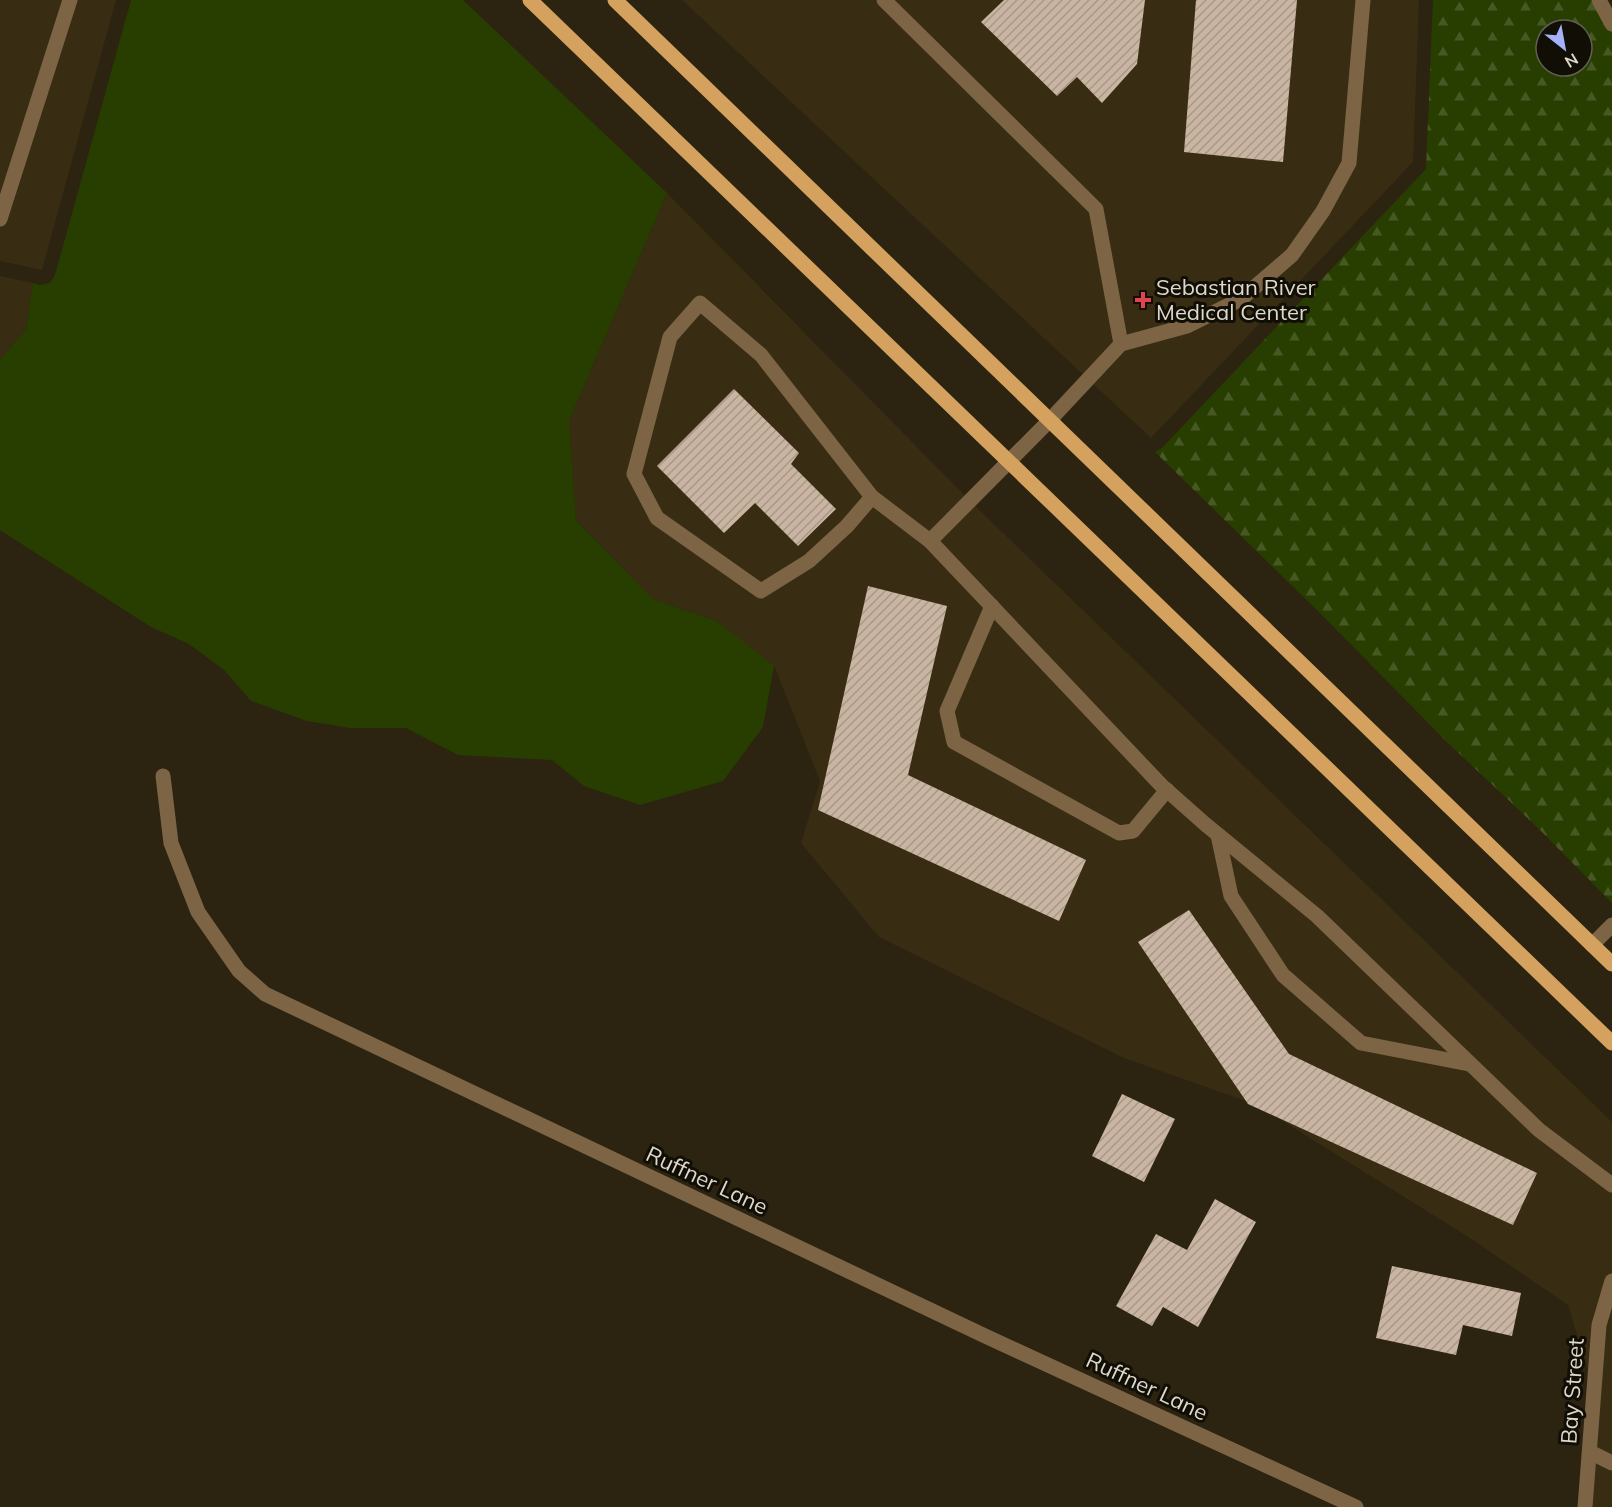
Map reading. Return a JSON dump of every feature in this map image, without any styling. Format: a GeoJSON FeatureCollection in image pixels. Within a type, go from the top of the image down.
{"type":"FeatureCollection","features":[{"type":"Feature","properties":{"kind":"main road"},"geometry":{"type":"LineString","coordinates":[[530,0],[1612,1043]]}},
{"type":"Feature","properties":{"kind":"main road"},"geometry":{"type":"LineString","coordinates":[[615,0],[1612,964]]}},
{"type":"Feature","properties":{"kind":"street"},"geometry":{"type":"LineString","coordinates":[[0,219],[70,0]]}},
{"type":"Feature","properties":{"kind":"street"},"geometry":{"type":"LineString","coordinates":[[884,0],[1096,209],[1121,344]]}},
{"type":"Feature","properties":{"kind":"street"},"geometry":{"type":"LineString","coordinates":[[930,541],[1049,421],[1121,344],[1187,326],[1240,299],[1292,255],[1323,212],[1349,163],[1363,0]]}},
{"type":"Feature","properties":{"kind":"street"},"geometry":{"type":"LineString","coordinates":[[1599,0],[1612,24]]}},
{"type":"Feature","properties":{"kind":"street"},"geometry":{"type":"LineString","coordinates":[[872,496],[847,526],[809,561],[761,591],[708,556],[657,518],[634,474],[670,337],[700,303],[761,355],[872,496],[930,541],[1167,790],[1317,916],[1539,1130],[1612,1185]]}},
{"type":"Feature","properties":{"kind":"street"},"geometry":{"type":"LineString","coordinates":[[992,606],[947,711],[954,742],[1119,833],[1133,831],[1167,790]]}},
{"type":"Feature","properties":{"kind":"street","name":"Ruffner Lane"},"geometry":{"type":"LineString","coordinates":[[162,776],[171,843],[198,912],[239,971],[265,994],[983,1335],[1356,1507]]}},
{"type":"Feature","properties":{"kind":"street"},"geometry":{"type":"LineString","coordinates":[[1218,835],[1231,896],[1283,975],[1361,1043],[1469,1064]]}},
{"type":"Feature","properties":{"kind":"street"},"geometry":{"type":"LineString","coordinates":[[1592,945],[1612,925]]}},
{"type":"Feature","properties":{"kind":"street","name":"Bay Street"},"geometry":{"type":"LineString","coordinates":[[1585,1507],[1599,1325],[1612,1281]]}},
{"type":"Feature","properties":{"kind":"street"},"geometry":{"type":"LineString","coordinates":[[1590,1452],[1612,1463]]}},
{"type":"Feature","properties":{"kind":"shaded area"},"geometry":{"type":"Polygon","coordinates":[[[0,0],[116,0],[42,270],[0,261],[0,0]]]}},
{"type":"Feature","properties":{"kind":"shaded area","name":"Sebastian River Medical Center"},"geometry":{"type":"Polygon","coordinates":[[[682,0],[1419,0],[1413,162],[1151,438],[682,0]]]}},
{"type":"Feature","properties":{"kind":"shaded area"},"geometry":{"type":"Polygon","coordinates":[[[667,193],[974,505],[1612,1122],[1612,1507],[1581,1507],[1591,1380],[1568,1305],[1470,1238],[1257,1105],[1124,1058],[879,937],[801,843],[820,781],[775,668],[717,621],[653,599],[576,520],[569,421],[667,193]]]}},
{"type":"Feature","properties":{"kind":"shaded area"},"geometry":{"type":"Polygon","coordinates":[[[0,276],[33,283],[26,329],[0,360],[0,276]]]}},
{"type":"Feature","properties":{"kind":"green space"},"geometry":{"type":"Polygon","coordinates":[[[131,0],[463,0],[667,193],[569,421],[576,520],[653,599],[717,621],[774,666],[763,727],[723,781],[640,805],[584,786],[552,760],[458,755],[406,728],[350,728],[307,721],[251,701],[224,670],[189,644],[151,627],[0,530],[0,360],[26,329],[33,283],[40,285],[50,283],[55,275],[131,0]]]}},
{"type":"Feature","properties":{"kind":"green space"},"geometry":{"type":"Polygon","coordinates":[[[1433,0],[1598,0],[1612,24],[1612,903],[1155,452],[1162,448],[1426,169],[1433,0]]]}},
{"type":"Feature","properties":{"kind":"building"},"geometry":{"type":"Polygon","coordinates":[[[1004,0],[1145,0],[1137,64],[1102,103],[1077,77],[1057,96],[981,22],[1004,0]]]}},
{"type":"Feature","properties":{"kind":"building"},"geometry":{"type":"Polygon","coordinates":[[[1196,0],[1297,0],[1283,162],[1184,152],[1196,0]]]}},
{"type":"Feature","properties":{"kind":"building"},"geometry":{"type":"Polygon","coordinates":[[[734,389],[799,453],[791,464],[836,509],[798,546],[755,503],[724,533],[657,466],[734,389]]]}},
{"type":"Feature","properties":{"kind":"building"},"geometry":{"type":"Polygon","coordinates":[[[868,586],[947,606],[908,775],[1086,860],[1059,921],[818,810],[868,586]]]}},
{"type":"Feature","properties":{"kind":"building"},"geometry":{"type":"Polygon","coordinates":[[[1189,910],[1289,1054],[1537,1173],[1513,1225],[1248,1104],[1138,942],[1189,910]]]}},
{"type":"Feature","properties":{"kind":"building"},"geometry":{"type":"Polygon","coordinates":[[[1122,1094],[1175,1119],[1144,1182],[1092,1156],[1122,1094]]]}},
{"type":"Feature","properties":{"kind":"building"},"geometry":{"type":"Polygon","coordinates":[[[1215,1199],[1256,1222],[1198,1327],[1163,1307],[1152,1326],[1116,1306],[1156,1234],[1187,1250],[1215,1199]]]}},
{"type":"Feature","properties":{"kind":"building"},"geometry":{"type":"Polygon","coordinates":[[[1392,1266],[1521,1293],[1512,1336],[1463,1325],[1456,1355],[1376,1338],[1392,1266]]]}},
{"type":"Feature","properties":{"kind":"place","name":"Sebastian River Medical Center"},"geometry":{"type":"Point","coordinates":[1143,300]}}]}
